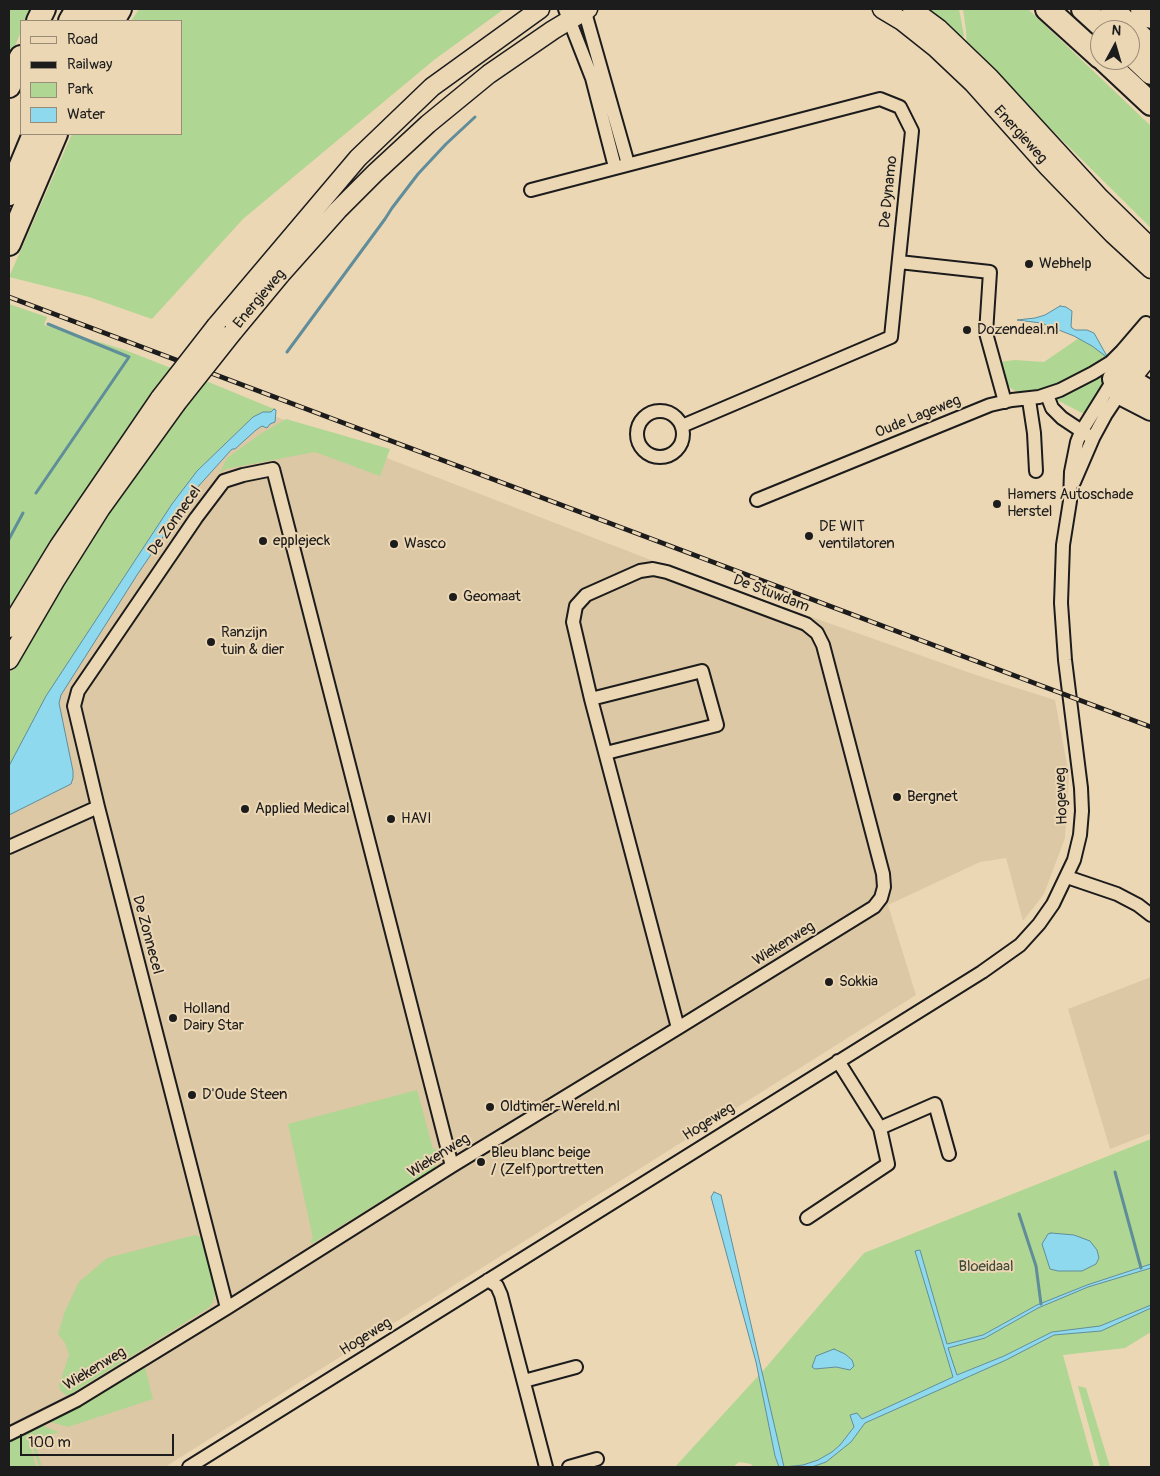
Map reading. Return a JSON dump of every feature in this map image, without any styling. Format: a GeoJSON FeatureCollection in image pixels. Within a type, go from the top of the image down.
{"type":"FeatureCollection","features":[{"type":"Feature","properties":{"kind":"highway"},"geometry":{"type":"LineString","coordinates":[[71,20],[77,9]]}},
{"type":"Feature","properties":{"kind":"highway"},"geometry":{"type":"LineString","coordinates":[[90,20],[96,9]]}},
{"type":"Feature","properties":{"kind":"highway"},"geometry":{"type":"LineString","coordinates":[[114,20],[120,9]]}},
{"type":"Feature","properties":{"kind":"highway"},"geometry":{"type":"LineString","coordinates":[[1047,9],[1090,48]]}},
{"type":"Feature","properties":{"kind":"highway"},"geometry":{"type":"LineString","coordinates":[[1083,9],[1095,20]]}},
{"type":"Feature","properties":{"kind":"highway"},"geometry":{"type":"LineString","coordinates":[[1112,9],[1151,46]]}},
{"type":"Feature","properties":{"kind":"highway"},"geometry":{"type":"LineString","coordinates":[[1142,9],[1151,17]]}},
{"type":"Feature","properties":{"kind":"highway"},"geometry":{"type":"LineString","coordinates":[[9,86],[20,59]]}},
{"type":"Feature","properties":{"kind":"highway"},"geometry":{"type":"LineString","coordinates":[[1140,63],[1151,73]]}},
{"type":"Feature","properties":{"kind":"highway"},"geometry":{"type":"LineString","coordinates":[[1115,70],[1151,104]]}},
{"type":"Feature","properties":{"kind":"highway"},"geometry":{"type":"LineString","coordinates":[[9,153],[20,126]]}},
{"type":"Feature","properties":{"kind":"highway"},"geometry":{"type":"LineString","coordinates":[[9,194],[34,135]]}},
{"type":"Feature","properties":{"kind":"highway"},"geometry":{"type":"LineString","coordinates":[[9,244],[56,135]]}},
{"type":"Feature","properties":{"kind":"highway"},"geometry":{"type":"LineString","coordinates":[[1121,384],[1151,393]]}},
{"type":"Feature","properties":{"kind":"highway"},"geometry":{"type":"LineString","coordinates":[[1121,384],[1151,410]]}},
{"type":"Feature","properties":{"kind":"main road","name":"Energieweg"},"geometry":{"type":"LineString","coordinates":[[9,660],[55,581],[216,326],[358,158],[432,88],[540,9]]}},
{"type":"Feature","properties":{"kind":"main road","name":"Energieweg"},"geometry":{"type":"LineString","coordinates":[[882,9],[902,21],[936,48],[973,83],[1048,166],[1107,227],[1151,268]]}},
{"type":"Feature","properties":{"kind":"main road","name":"Energieweg"},"geometry":{"type":"LineString","coordinates":[[912,9],[939,29],[990,78],[1100,198],[1151,248]]}},
{"type":"Feature","properties":{"kind":"main road","name":"Energieweg"},"geometry":{"type":"LineString","coordinates":[[9,628],[59,546],[168,401],[233,332],[338,210],[428,124],[489,74],[579,11]]}},
{"type":"Feature","properties":{"kind":"main road"},"geometry":{"type":"LineString","coordinates":[[1121,384],[1149,327]]}},
{"type":"Feature","properties":{"kind":"main road"},"geometry":{"type":"LineString","coordinates":[[1121,384],[1151,354]]}},
{"type":"Feature","properties":{"kind":"street"},"geometry":{"type":"LineString","coordinates":[[579,11],[628,164]]}},
{"type":"Feature","properties":{"kind":"street"},"geometry":{"type":"LineString","coordinates":[[579,11],[592,78],[615,167]]}},
{"type":"Feature","properties":{"kind":"street","name":"De Dynamo"},"geometry":{"type":"LineString","coordinates":[[531,190],[880,99],[900,108],[912,131],[891,337],[682,426]]}},
{"type":"Feature","properties":{"kind":"street"},"geometry":{"type":"LineString","coordinates":[[899,262],[990,272],[986,332],[1005,402]]}},
{"type":"Feature","properties":{"kind":"street","name":"Oude Lageweg"},"geometry":{"type":"LineString","coordinates":[[757,500],[982,408],[1005,402],[1029,400],[1060,390],[1102,368],[1117,357],[1149,327]]}},
{"type":"Feature","properties":{"kind":"street"},"geometry":{"type":"LineString","coordinates":[[1071,489],[1073,458],[1081,432],[1121,384]]}},
{"type":"Feature","properties":{"kind":"street"},"geometry":{"type":"LineString","coordinates":[[1071,489],[1093,438],[1121,384]]}},
{"type":"Feature","properties":{"kind":"street"},"geometry":{"type":"LineString","coordinates":[[1047,395],[1052,408],[1062,418],[1093,438]]}},
{"type":"Feature","properties":{"kind":"street"},"geometry":{"type":"LineString","coordinates":[[1029,400],[1034,434],[1036,471]]}},
{"type":"Feature","properties":{"kind":"street","name":"De Zonnecel"},"geometry":{"type":"LineString","coordinates":[[227,1308],[98,808],[74,706],[78,691],[191,526],[224,481],[242,475],[273,469],[452,1166]]}},
{"type":"Feature","properties":{"kind":"street","name":"Hogeweg"},"geometry":{"type":"LineString","coordinates":[[189,1467],[982,972],[1020,945],[1039,924],[1053,904],[1074,860],[1080,835],[1082,811],[1062,621],[1063,545],[1071,489]]}},
{"type":"Feature","properties":{"kind":"street","name":"De Stuwdam"},"geometry":{"type":"LineString","coordinates":[[678,1028],[591,699],[573,622],[576,606],[586,595],[640,572],[653,569],[667,572],[806,624],[817,633],[823,645],[883,874],[884,888],[881,898]]}},
{"type":"Feature","properties":{"kind":"street"},"geometry":{"type":"LineString","coordinates":[[591,699],[702,671],[716,725],[606,753]]}},
{"type":"Feature","properties":{"kind":"street"},"geometry":{"type":"LineString","coordinates":[[9,846],[98,808]]}},
{"type":"Feature","properties":{"kind":"street"},"geometry":{"type":"LineString","coordinates":[[1067,877],[1117,894],[1138,905],[1151,915]]}},
{"type":"Feature","properties":{"kind":"street","name":"Wiekenweg"},"geometry":{"type":"LineString","coordinates":[[9,1434],[77,1400],[227,1308],[452,1166],[874,906],[881,898]]}},
{"type":"Feature","properties":{"kind":"street"},"geometry":{"type":"LineString","coordinates":[[807,1218],[888,1164],[880,1128],[838,1061]]}},
{"type":"Feature","properties":{"kind":"street"},"geometry":{"type":"LineString","coordinates":[[880,1128],[935,1104],[949,1154]]}},
{"type":"Feature","properties":{"kind":"street"},"geometry":{"type":"LineString","coordinates":[[488,1280],[497,1286],[499,1290],[546,1467]]}},
{"type":"Feature","properties":{"kind":"street"},"geometry":{"type":"LineString","coordinates":[[524,1381],[576,1367]]}},
{"type":"Feature","properties":{"kind":"street"},"geometry":{"type":"LineString","coordinates":[[569,1467],[597,1459]]}},
{"type":"Feature","properties":{"kind":"shaded area"},"geometry":{"type":"Polygon","coordinates":[[[17,321],[379,455],[664,565],[979,676],[1055,700],[1069,775],[1065,838],[1044,894],[1023,921],[1006,858],[980,862],[888,905],[916,995],[165,1467],[9,1467],[9,340],[17,321]]]}},
{"type":"Feature","properties":{"kind":"shaded area"},"geometry":{"type":"Polygon","coordinates":[[[1151,977],[1151,1133],[1110,1149],[1068,1009],[1151,977]]]}},
{"type":"Feature","properties":{"kind":"green space"},"geometry":{"type":"Polygon","coordinates":[[[9,9],[32,9],[26,20],[20,20],[20,34],[9,60],[9,9]]]}},
{"type":"Feature","properties":{"kind":"green space"},"geometry":{"type":"Polygon","coordinates":[[[139,9],[504,9],[434,60],[243,219],[152,319],[89,297],[9,277],[72,135],[182,135],[182,20],[132,20],[139,9]]]}},
{"type":"Feature","properties":{"kind":"green space"},"geometry":{"type":"Polygon","coordinates":[[[920,9],[959,9],[964,36],[959,41],[920,9]]]}},
{"type":"Feature","properties":{"kind":"green space"},"geometry":{"type":"Polygon","coordinates":[[[963,9],[1028,9],[1151,126],[1151,228],[967,46],[963,9]]]}},
{"type":"Feature","properties":{"kind":"green space"},"geometry":{"type":"Polygon","coordinates":[[[9,304],[47,317],[44,325],[125,350],[171,368],[71,512],[9,613],[9,304]]]}},
{"type":"Feature","properties":{"kind":"green space"},"geometry":{"type":"Polygon","coordinates":[[[1079,338],[1108,358],[1057,387],[1018,393],[1002,382],[999,362],[1015,360],[1044,362],[1079,338]]]}},
{"type":"Feature","properties":{"kind":"green space"},"geometry":{"type":"Polygon","coordinates":[[[1105,374],[1111,376],[1084,414],[1055,399],[1058,396],[1105,374]]]}},
{"type":"Feature","properties":{"kind":"green space"},"geometry":{"type":"Polygon","coordinates":[[[206,381],[274,409],[271,412],[263,412],[253,417],[197,471],[172,504],[46,696],[9,766],[9,676],[25,646],[103,519],[184,407],[206,381]]]}},
{"type":"Feature","properties":{"kind":"green space"},"geometry":{"type":"Polygon","coordinates":[[[286,419],[390,449],[380,476],[315,452],[226,469],[220,473],[227,458],[259,435],[286,419]]]}},
{"type":"Feature","properties":{"kind":"green space"},"geometry":{"type":"Polygon","coordinates":[[[417,1090],[433,1149],[438,1149],[439,1158],[435,1168],[311,1243],[310,1241],[313,1238],[288,1124],[417,1090]]]}},
{"type":"Feature","properties":{"kind":"green space","name":"Bloeidaal"},"geometry":{"type":"Polygon","coordinates":[[[1151,1139],[1151,1264],[1087,1285],[1037,1305],[983,1335],[946,1344],[920,1250],[915,1251],[953,1377],[862,1419],[850,1415],[854,1427],[832,1452],[818,1460],[803,1465],[783,1467],[762,1372],[864,1253],[1151,1139]],[[1051,1233],[1050,1269],[1082,1271],[1096,1264],[1099,1258],[1097,1250],[1074,1235],[1051,1233]],[[845,1354],[815,1369],[836,1367],[850,1370],[854,1366],[852,1360],[845,1354]]]}},
{"type":"Feature","properties":{"kind":"green space"},"geometry":{"type":"Polygon","coordinates":[[[195,1235],[202,1238],[215,1290],[214,1300],[210,1307],[69,1395],[60,1390],[59,1385],[69,1355],[65,1343],[58,1334],[65,1311],[79,1282],[107,1258],[195,1235]]]}},
{"type":"Feature","properties":{"kind":"green space"},"geometry":{"type":"Polygon","coordinates":[[[1151,1268],[1151,1305],[1100,1326],[1052,1332],[1004,1356],[956,1375],[948,1348],[985,1338],[1038,1308],[1088,1287],[1151,1268]]]}},
{"type":"Feature","properties":{"kind":"green space"},"geometry":{"type":"Polygon","coordinates":[[[1151,1308],[1151,1332],[1125,1348],[1063,1355],[1094,1467],[812,1467],[826,1462],[851,1442],[865,1423],[1006,1360],[1054,1335],[1101,1331],[1151,1308]]]}},
{"type":"Feature","properties":{"kind":"green space"},"geometry":{"type":"Polygon","coordinates":[[[145,1367],[153,1399],[68,1427],[51,1422],[145,1367]]]}},
{"type":"Feature","properties":{"kind":"green space"},"geometry":{"type":"Polygon","coordinates":[[[759,1375],[775,1456],[779,1467],[753,1467],[751,1464],[739,1462],[733,1467],[675,1467],[759,1375]]]}},
{"type":"Feature","properties":{"kind":"green space"},"geometry":{"type":"Polygon","coordinates":[[[1078,1386],[1086,1388],[1110,1467],[1100,1467],[1078,1386]]]}},
{"type":"Feature","properties":{"kind":"green space"},"geometry":{"type":"Polygon","coordinates":[[[40,1425],[59,1432],[34,1441],[42,1467],[39,1467],[30,1438],[36,1467],[9,1467],[9,1442],[40,1425]]]}},
{"type":"Feature","properties":{"kind":"water"},"geometry":{"type":"Polygon","coordinates":[[[1060,306],[1072,311],[1071,327],[1075,330],[1087,330],[1094,333],[1108,358],[1074,336],[1041,323],[1017,320],[1045,315],[1060,306]]]}},
{"type":"Feature","properties":{"kind":"water"},"geometry":{"type":"Polygon","coordinates":[[[274,409],[276,410],[275,422],[267,428],[262,426],[235,449],[232,449],[195,490],[137,575],[61,695],[59,703],[73,771],[71,784],[9,815],[9,766],[46,696],[172,504],[197,471],[253,417],[263,412],[271,412],[274,409]]]}},
{"type":"Feature","properties":{"kind":"water"},"geometry":{"type":"Polygon","coordinates":[[[714,1192],[721,1195],[784,1467],[779,1467],[775,1456],[756,1362],[711,1197],[714,1192]]]}},
{"type":"Feature","properties":{"kind":"water"},"geometry":{"type":"Polygon","coordinates":[[[1048,1234],[1074,1235],[1090,1241],[1097,1250],[1099,1258],[1096,1264],[1082,1271],[1050,1269],[1042,1244],[1048,1234]]]}},
{"type":"Feature","properties":{"kind":"water"},"geometry":{"type":"Polygon","coordinates":[[[920,1250],[947,1344],[983,1335],[1037,1305],[1087,1285],[1151,1264],[1151,1268],[1088,1287],[1038,1308],[985,1338],[948,1348],[957,1375],[1004,1356],[1052,1332],[1100,1326],[1151,1305],[1151,1308],[1101,1331],[1054,1335],[1006,1360],[865,1423],[851,1442],[826,1462],[812,1467],[784,1467],[803,1465],[818,1460],[832,1452],[854,1427],[850,1415],[857,1413],[862,1419],[953,1377],[915,1251],[920,1250]]]}},
{"type":"Feature","properties":{"kind":"water"},"geometry":{"type":"Polygon","coordinates":[[[834,1349],[852,1360],[854,1366],[850,1370],[836,1367],[815,1369],[812,1367],[816,1356],[834,1349]]]}},
{"type":"Feature","properties":{"kind":"waterway"},"geometry":{"type":"LineString","coordinates":[[287,352],[418,174],[475,117]]}},
{"type":"Feature","properties":{"kind":"waterway"},"geometry":{"type":"LineString","coordinates":[[36,493],[129,357],[48,324]]}},
{"type":"Feature","properties":{"kind":"waterway"},"geometry":{"type":"LineString","coordinates":[[9,539],[23,513]]}},
{"type":"Feature","properties":{"kind":"waterway"},"geometry":{"type":"LineString","coordinates":[[1115,1172],[1141,1268]]}},
{"type":"Feature","properties":{"kind":"waterway"},"geometry":{"type":"LineString","coordinates":[[1019,1214],[1036,1266],[1041,1304]]}},
{"type":"Feature","properties":{"kind":"railway"},"geometry":{"type":"LineString","coordinates":[[9,297],[1151,727]]}},
{"type":"Feature","properties":{"kind":"place","name":"Webhelp"},"geometry":{"type":"Point","coordinates":[1029,264]}},
{"type":"Feature","properties":{"kind":"place","name":"Dozendeal.nl"},"geometry":{"type":"Point","coordinates":[967,330]}},
{"type":"Feature","properties":{"kind":"place","name":"Hamers Autoschade Herstel"},"geometry":{"type":"Point","coordinates":[997,504]}},
{"type":"Feature","properties":{"kind":"place","name":"DE WIT ventilatoren"},"geometry":{"type":"Point","coordinates":[809,536]}},
{"type":"Feature","properties":{"kind":"place","name":"epplejeck"},"geometry":{"type":"Point","coordinates":[263,541]}},
{"type":"Feature","properties":{"kind":"place","name":"Wasco"},"geometry":{"type":"Point","coordinates":[394,544]}},
{"type":"Feature","properties":{"kind":"place","name":"Geomaat"},"geometry":{"type":"Point","coordinates":[453,597]}},
{"type":"Feature","properties":{"kind":"place","name":"Ranzijn tuin & dier"},"geometry":{"type":"Point","coordinates":[211,642]}},
{"type":"Feature","properties":{"kind":"place","name":"Bergnet"},"geometry":{"type":"Point","coordinates":[897,797]}},
{"type":"Feature","properties":{"kind":"place","name":"Applied Medical"},"geometry":{"type":"Point","coordinates":[245,809]}},
{"type":"Feature","properties":{"kind":"place","name":"HAVI"},"geometry":{"type":"Point","coordinates":[391,819]}},
{"type":"Feature","properties":{"kind":"place","name":"Sokkia"},"geometry":{"type":"Point","coordinates":[829,982]}},
{"type":"Feature","properties":{"kind":"place","name":"Holland Dairy Star"},"geometry":{"type":"Point","coordinates":[173,1018]}},
{"type":"Feature","properties":{"kind":"place","name":"D'Oude Steen"},"geometry":{"type":"Point","coordinates":[192,1095]}},
{"type":"Feature","properties":{"kind":"place","name":"Oldtimer-Wereld.nl"},"geometry":{"type":"Point","coordinates":[490,1107]}},
{"type":"Feature","properties":{"kind":"place","name":"Bleu blanc beige / (Zelf)portretten"},"geometry":{"type":"Point","coordinates":[481,1162]}}]}
